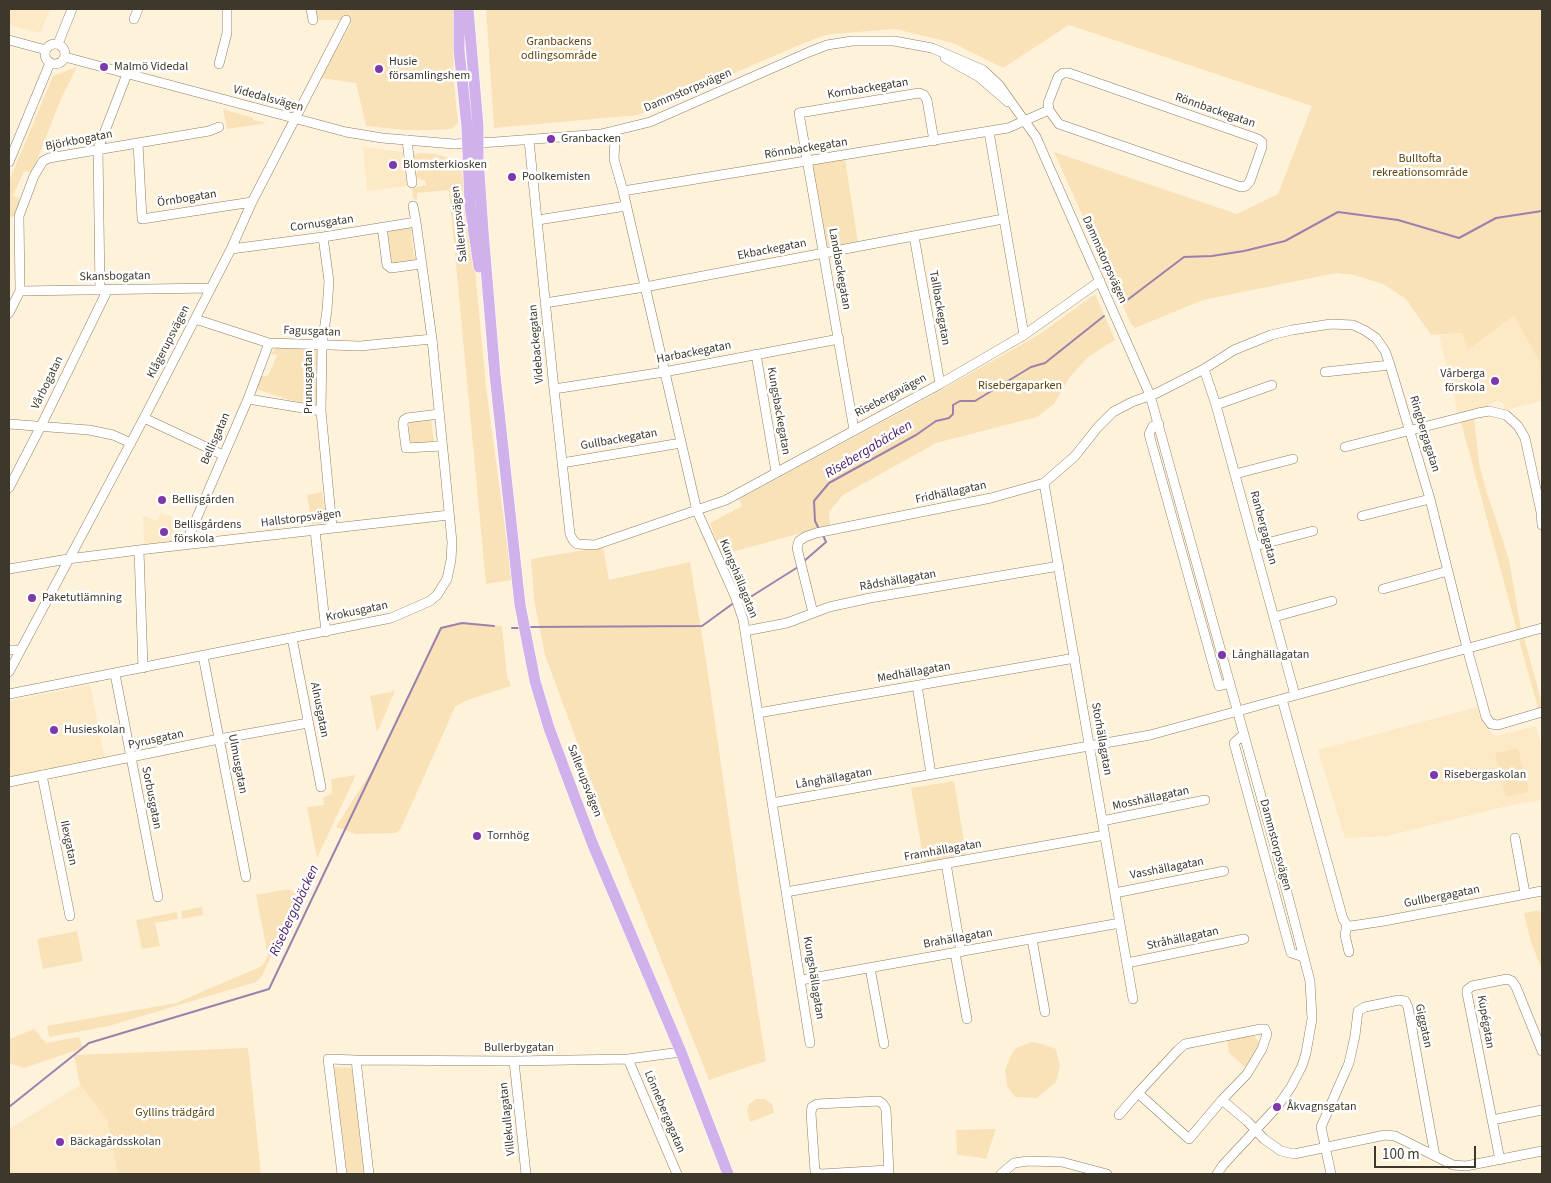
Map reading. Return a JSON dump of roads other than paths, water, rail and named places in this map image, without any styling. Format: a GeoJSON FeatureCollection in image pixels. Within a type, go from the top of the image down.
{"type":"FeatureCollection","features":[{"type":"Feature","properties":{"kind":"main road","name":"Sallerupsvägen"},"geometry":{"type":"LineString","coordinates":[[459,9],[459,50],[473,143],[472,220],[495,375],[520,605],[535,681],[549,728],[593,845],[681,1052],[728,1174]]}},
{"type":"Feature","properties":{"kind":"main road","name":"Sallerupsvägen"},"geometry":{"type":"LineString","coordinates":[[468,9],[478,126],[473,143]]}},
{"type":"Feature","properties":{"kind":"street"},"geometry":{"type":"LineString","coordinates":[[58,44],[72,9]]}},
{"type":"Feature","properties":{"kind":"street"},"geometry":{"type":"LineString","coordinates":[[134,19],[138,9]]}},
{"type":"Feature","properties":{"kind":"street"},"geometry":{"type":"LineString","coordinates":[[219,64],[227,33],[227,9]]}},
{"type":"Feature","properties":{"kind":"street"},"geometry":{"type":"LineString","coordinates":[[311,9],[313,20]]}},
{"type":"Feature","properties":{"kind":"street","name":"Klågerupsvägen"},"geometry":{"type":"LineString","coordinates":[[9,672],[144,418],[346,20]]}},
{"type":"Feature","properties":{"kind":"street"},"geometry":{"type":"LineString","coordinates":[[9,40],[46,50]]}},
{"type":"Feature","properties":{"kind":"street","name":"Dammstorpsvägen"},"geometry":{"type":"LineString","coordinates":[[473,143],[613,132],[650,122],[827,45],[852,41],[874,40],[912,44],[953,62],[978,77],[1018,111],[1036,137],[1150,395],[1159,424],[1153,426],[1149,434],[1219,686],[1230,683],[1238,712],[1244,734],[1234,743],[1291,953],[1304,957],[1310,982],[1312,1000],[1311,1032],[1302,1066],[1291,1087],[1277,1107],[1223,1165],[1217,1174]]}},
{"type":"Feature","properties":{"kind":"street"},"geometry":{"type":"LineString","coordinates":[[58,44],[65,50],[64,60],[58,64],[50,63],[46,58],[46,50],[51,45],[58,44]]}},
{"type":"Feature","properties":{"kind":"street","name":"Videdalsvägen"},"geometry":{"type":"LineString","coordinates":[[65,57],[295,119],[364,135],[407,140],[473,143]]}},
{"type":"Feature","properties":{"kind":"street"},"geometry":{"type":"LineString","coordinates":[[10,156],[50,63]]}},
{"type":"Feature","properties":{"kind":"street","name":"Rönnbackegatan"},"geometry":{"type":"LineString","coordinates":[[1063,73],[1068,73],[1258,139],[1262,142],[1262,147],[1250,181],[1246,186],[1241,187],[1059,124],[1049,110],[1048,103],[1058,77],[1063,73]]}},
{"type":"Feature","properties":{"kind":"street","name":"Vårbogatan"},"geometry":{"type":"LineString","coordinates":[[9,488],[41,426],[104,290],[98,149],[127,74]]}},
{"type":"Feature","properties":{"kind":"street","name":"Kornbackegatan"},"geometry":{"type":"LineString","coordinates":[[799,113],[919,93],[924,95],[927,100],[934,140]]}},
{"type":"Feature","properties":{"kind":"street","name":"Rönnbackegatan"},"geometry":{"type":"LineString","coordinates":[[623,191],[989,132],[1008,128],[1049,110]]}},
{"type":"Feature","properties":{"kind":"street","name":"Landbackegatan"},"geometry":{"type":"LineString","coordinates":[[799,113],[854,430]]}},
{"type":"Feature","properties":{"kind":"street","name":"Björkbogatan"},"geometry":{"type":"LineString","coordinates":[[9,313],[20,291],[19,216],[38,166],[43,161],[98,149],[219,128]]}},
{"type":"Feature","properties":{"kind":"street","name":"Kungshällagatan"},"geometry":{"type":"LineString","coordinates":[[613,132],[615,138],[614,159],[697,511],[740,610],[745,631],[810,1043]]}},
{"type":"Feature","properties":{"kind":"street"},"geometry":{"type":"LineString","coordinates":[[989,132],[1024,335]]}},
{"type":"Feature","properties":{"kind":"street"},"geometry":{"type":"LineString","coordinates":[[407,140],[412,183]]}},
{"type":"Feature","properties":{"kind":"street","name":"Videbackegatan"},"geometry":{"type":"LineString","coordinates":[[529,140],[570,534],[577,544]]}},
{"type":"Feature","properties":{"kind":"street","name":"Örnbogatan"},"geometry":{"type":"LineString","coordinates":[[138,143],[142,219],[252,202]]}},
{"type":"Feature","properties":{"kind":"street","name":"Krokusgatan"},"geometry":{"type":"LineString","coordinates":[[9,694],[391,618],[430,601],[437,595],[449,569],[452,542],[432,339],[413,206]]}},
{"type":"Feature","properties":{"kind":"street"},"geometry":{"type":"LineString","coordinates":[[538,220],[626,206]]}},
{"type":"Feature","properties":{"kind":"street","name":"Ekbackegatan"},"geometry":{"type":"LineString","coordinates":[[545,303],[645,287],[1003,219]]}},
{"type":"Feature","properties":{"kind":"street","name":"Cornusgatan"},"geometry":{"type":"LineString","coordinates":[[231,249],[416,222]]}},
{"type":"Feature","properties":{"kind":"street"},"geometry":{"type":"LineString","coordinates":[[382,227],[387,266],[391,268],[421,264]]}},
{"type":"Feature","properties":{"kind":"street","name":"Tallbackegatan"},"geometry":{"type":"LineString","coordinates":[[914,236],[940,384]]}},
{"type":"Feature","properties":{"kind":"street","name":"Prunusgatan"},"geometry":{"type":"LineString","coordinates":[[323,237],[329,281],[322,345],[321,412],[332,527]]}},
{"type":"Feature","properties":{"kind":"street","name":"Risebergavägen"},"geometry":{"type":"LineString","coordinates":[[577,544],[595,545],[726,500],[940,384],[1024,335],[1100,281]]}},
{"type":"Feature","properties":{"kind":"street","name":"Skansbogatan"},"geometry":{"type":"LineString","coordinates":[[20,291],[211,288]]}},
{"type":"Feature","properties":{"kind":"street","name":"Fagusgatan"},"geometry":{"type":"LineString","coordinates":[[195,319],[269,343],[360,346],[432,339]]}},
{"type":"Feature","properties":{"kind":"street","name":"Ringbergagatan"},"geometry":{"type":"LineString","coordinates":[[1150,395],[1204,369],[1234,350],[1292,330],[1331,324],[1353,325],[1376,338],[1385,351],[1390,365],[1430,499],[1486,717],[1491,724],[1498,724],[1542,712]]}},
{"type":"Feature","properties":{"kind":"street","name":"Harbackegatan"},"geometry":{"type":"LineString","coordinates":[[554,389],[664,372],[839,339]]}},
{"type":"Feature","properties":{"kind":"street","name":"Bellisgatan"},"geometry":{"type":"LineString","coordinates":[[185,545],[248,399],[269,343]]}},
{"type":"Feature","properties":{"kind":"street","name":"Kungsbackegatan"},"geometry":{"type":"LineString","coordinates":[[756,354],[776,472]]}},
{"type":"Feature","properties":{"kind":"street"},"geometry":{"type":"LineString","coordinates":[[1325,372],[1390,365]]}},
{"type":"Feature","properties":{"kind":"street","name":"Ranbergagatan"},"geometry":{"type":"LineString","coordinates":[[1204,369],[1216,405],[1295,695]]}},
{"type":"Feature","properties":{"kind":"street"},"geometry":{"type":"LineString","coordinates":[[1216,405],[1272,385]]}},
{"type":"Feature","properties":{"kind":"street","name":"Fridhällagatan"},"geometry":{"type":"LineString","coordinates":[[813,613],[797,548],[799,541],[805,537],[816,533],[991,498],[1044,483],[1075,456],[1098,427],[1113,412],[1150,395]]}},
{"type":"Feature","properties":{"kind":"street"},"geometry":{"type":"LineString","coordinates":[[248,399],[321,412]]}},
{"type":"Feature","properties":{"kind":"street"},"geometry":{"type":"LineString","coordinates":[[1345,448],[1489,411],[1497,412],[1513,420],[1525,438],[1541,512],[1542,525]]}},
{"type":"Feature","properties":{"kind":"street"},"geometry":{"type":"LineString","coordinates":[[439,414],[407,418],[403,424],[406,448],[442,446]]}},
{"type":"Feature","properties":{"kind":"street"},"geometry":{"type":"LineString","coordinates":[[144,418],[223,455]]}},
{"type":"Feature","properties":{"kind":"street"},"geometry":{"type":"LineString","coordinates":[[9,424],[89,430],[113,435],[131,443]]}},
{"type":"Feature","properties":{"kind":"street","name":"Gullbackegatan"},"geometry":{"type":"LineString","coordinates":[[562,463],[681,443]]}},
{"type":"Feature","properties":{"kind":"street"},"geometry":{"type":"LineString","coordinates":[[1235,474],[1293,459]]}},
{"type":"Feature","properties":{"kind":"street","name":"Storhällagatan"},"geometry":{"type":"LineString","coordinates":[[1044,483],[1133,999]]}},
{"type":"Feature","properties":{"kind":"street"},"geometry":{"type":"LineString","coordinates":[[1362,516],[1430,499]]}},
{"type":"Feature","properties":{"kind":"street","name":"Hallstorpsvägen"},"geometry":{"type":"LineString","coordinates":[[9,569],[139,550],[449,515]]}},
{"type":"Feature","properties":{"kind":"street"},"geometry":{"type":"LineString","coordinates":[[315,530],[326,632]]}},
{"type":"Feature","properties":{"kind":"street"},"geometry":{"type":"LineString","coordinates":[[1255,546],[1313,531]]}},
{"type":"Feature","properties":{"kind":"street"},"geometry":{"type":"LineString","coordinates":[[139,550],[144,668]]}},
{"type":"Feature","properties":{"kind":"street","name":"Rådshällagatan"},"geometry":{"type":"LineString","coordinates":[[745,631],[787,623],[829,607],[870,598],[1059,566]]}},
{"type":"Feature","properties":{"kind":"street"},"geometry":{"type":"LineString","coordinates":[[1383,588],[1448,571]]}},
{"type":"Feature","properties":{"kind":"street"},"geometry":{"type":"LineString","coordinates":[[1274,617],[1332,601]]}},
{"type":"Feature","properties":{"kind":"street","name":"Långhällagatan"},"geometry":{"type":"LineString","coordinates":[[772,802],[1150,735],[1542,628]]}},
{"type":"Feature","properties":{"kind":"street","name":"Alnusgatan"},"geometry":{"type":"LineString","coordinates":[[292,638],[321,787]]}},
{"type":"Feature","properties":{"kind":"street"},"geometry":{"type":"LineString","coordinates":[[9,650],[20,650]]}},
{"type":"Feature","properties":{"kind":"street","name":"Ulmusgatan"},"geometry":{"type":"LineString","coordinates":[[203,656],[246,877]]}},
{"type":"Feature","properties":{"kind":"street","name":"Medhällagatan"},"geometry":{"type":"LineString","coordinates":[[758,713],[1075,658]]}},
{"type":"Feature","properties":{"kind":"street","name":"Sorbusgatan"},"geometry":{"type":"LineString","coordinates":[[115,674],[158,897]]}},
{"type":"Feature","properties":{"kind":"street"},"geometry":{"type":"LineString","coordinates":[[917,685],[931,774]]}},
{"type":"Feature","properties":{"kind":"street"},"geometry":{"type":"LineString","coordinates":[[1282,699],[1340,910],[1346,924],[1345,935],[1349,952]]}},
{"type":"Feature","properties":{"kind":"street","name":"Pyrusgatan"},"geometry":{"type":"LineString","coordinates":[[9,782],[219,739],[308,723]]}},
{"type":"Feature","properties":{"kind":"street","name":"Ilexgatan"},"geometry":{"type":"LineString","coordinates":[[42,775],[70,916]]}},
{"type":"Feature","properties":{"kind":"street","name":"Mosshällagatan"},"geometry":{"type":"LineString","coordinates":[[1102,821],[1205,800]]}},
{"type":"Feature","properties":{"kind":"street","name":"Framhällagatan"},"geometry":{"type":"LineString","coordinates":[[786,892],[1105,835]]}},
{"type":"Feature","properties":{"kind":"street"},"geometry":{"type":"LineString","coordinates":[[1515,838],[1525,893]]}},
{"type":"Feature","properties":{"kind":"street"},"geometry":{"type":"LineString","coordinates":[[946,863],[967,1019]]}},
{"type":"Feature","properties":{"kind":"street","name":"Vasshällagatan"},"geometry":{"type":"LineString","coordinates":[[1114,893],[1224,871]]}},
{"type":"Feature","properties":{"kind":"street","name":"Gullbergagatan"},"geometry":{"type":"LineString","coordinates":[[1346,924],[1351,926],[1384,921],[1542,891]]}},
{"type":"Feature","properties":{"kind":"street","name":"Brahällagatan"},"geometry":{"type":"LineString","coordinates":[[800,980],[1120,923]]}},
{"type":"Feature","properties":{"kind":"street"},"geometry":{"type":"LineString","coordinates":[[1032,939],[1045,1012]]}},
{"type":"Feature","properties":{"kind":"street","name":"Stråhällagatan"},"geometry":{"type":"LineString","coordinates":[[1127,964],[1244,939]]}},
{"type":"Feature","properties":{"kind":"street"},"geometry":{"type":"LineString","coordinates":[[870,968],[884,1044]]}},
{"type":"Feature","properties":{"kind":"street","name":"Kupégatan"},"geometry":{"type":"LineString","coordinates":[[1500,1160],[1466,993],[1467,990],[1472,986],[1507,979],[1512,981],[1542,1051]]}},
{"type":"Feature","properties":{"kind":"street","name":"Giggatan"},"geometry":{"type":"LineString","coordinates":[[1325,1147],[1321,1127],[1349,1063],[1358,1011],[1365,1007],[1399,1000],[1405,1001],[1408,1007],[1435,1156]]}},
{"type":"Feature","properties":{"kind":"street"},"geometry":{"type":"LineString","coordinates":[[1118,1115],[1138,1092],[1185,1044],[1265,1029],[1267,1034],[1256,1061],[1247,1074],[1189,1139],[1138,1092]]}},
{"type":"Feature","properties":{"kind":"street","name":"Bullerbygatan"},"geometry":{"type":"LineString","coordinates":[[342,1174],[328,1059],[514,1061],[628,1059],[681,1052]]}},
{"type":"Feature","properties":{"kind":"street","name":"Lönnebergagatan"},"geometry":{"type":"LineString","coordinates":[[628,1059],[677,1174]]}},
{"type":"Feature","properties":{"kind":"street"},"geometry":{"type":"LineString","coordinates":[[356,1060],[369,1174]]}},
{"type":"Feature","properties":{"kind":"street","name":"Villekullagatan"},"geometry":{"type":"LineString","coordinates":[[514,1061],[526,1174]]}},
{"type":"Feature","properties":{"kind":"street"},"geometry":{"type":"LineString","coordinates":[[1222,1100],[1264,1139],[1281,1151],[1294,1154],[1385,1135],[1395,1136],[1453,1165],[1466,1166],[1542,1151]]}},
{"type":"Feature","properties":{"kind":"street"},"geometry":{"type":"LineString","coordinates":[[878,1101],[883,1104],[886,1109],[888,1172],[821,1174],[815,1172],[812,1107],[817,1104],[878,1101]]}},
{"type":"Feature","properties":{"kind":"street"},"geometry":{"type":"LineString","coordinates":[[1492,1120],[1542,1110]]}},
{"type":"Feature","properties":{"kind":"street"},"geometry":{"type":"LineString","coordinates":[[1325,1147],[1331,1174]]}},
{"type":"Feature","properties":{"kind":"street"},"geometry":{"type":"LineString","coordinates":[[1001,1174],[1014,1163],[1028,1160],[1062,1162],[1072,1170],[1107,1174]]}},
{"type":"Feature","properties":{"kind":"waterway"},"geometry":{"type":"LineString","coordinates":[[1122,304],[1184,257],[1212,256],[1244,251],[1285,241],[1338,212],[1398,220],[1459,238],[1496,218],[1542,211]]}},
{"type":"Feature","properties":{"kind":"waterway","name":"Risebergabäcken"},"geometry":{"type":"LineString","coordinates":[[819,529],[815,521],[814,501],[829,483],[916,435],[936,421],[949,418],[953,414],[953,405],[960,401],[975,401],[1031,367],[1045,363],[1104,316]]}},
{"type":"Feature","properties":{"kind":"waterway","name":"Risebergabäcken"},"geometry":{"type":"LineString","coordinates":[[803,562],[826,542],[823,535]]}},
{"type":"Feature","properties":{"kind":"waterway","name":"Risebergabäcken"},"geometry":{"type":"LineString","coordinates":[[739,601],[752,596],[798,567]]}},
{"type":"Feature","properties":{"kind":"waterway","name":"Risebergabäcken"},"geometry":{"type":"LineString","coordinates":[[530,627],[702,626],[735,602]]}},
{"type":"Feature","properties":{"kind":"waterway","name":"Risebergabäcken"},"geometry":{"type":"LineString","coordinates":[[9,1107],[89,1043],[269,989],[441,628],[462,623],[494,626]]}},
{"type":"Feature","properties":{"kind":"waterway","name":"Risebergabäcken"},"geometry":{"type":"LineString","coordinates":[[512,628],[520,628]]}},
{"type":"Feature","properties":{"kind":"place","name":"Malmö Videdal"},"geometry":{"type":"Point","coordinates":[104,67]}},
{"type":"Feature","properties":{"kind":"place","name":"Husie församlingshem"},"geometry":{"type":"Point","coordinates":[379,69]}},
{"type":"Feature","properties":{"kind":"place","name":"Granbacken"},"geometry":{"type":"Point","coordinates":[551,139]}},
{"type":"Feature","properties":{"kind":"place","name":"Blomsterkiosken"},"geometry":{"type":"Point","coordinates":[393,165]}},
{"type":"Feature","properties":{"kind":"place","name":"Poolkemisten"},"geometry":{"type":"Point","coordinates":[512,177]}},
{"type":"Feature","properties":{"kind":"place","name":"Vårberga förskola"},"geometry":{"type":"Point","coordinates":[1495,381]}},
{"type":"Feature","properties":{"kind":"place","name":"Bellisgården"},"geometry":{"type":"Point","coordinates":[162,500]}},
{"type":"Feature","properties":{"kind":"place","name":"Bellisgårdens förskola"},"geometry":{"type":"Point","coordinates":[164,532]}},
{"type":"Feature","properties":{"kind":"place","name":"Paketutlämning"},"geometry":{"type":"Point","coordinates":[32,598]}},
{"type":"Feature","properties":{"kind":"place","name":"Långhällagatan"},"geometry":{"type":"Point","coordinates":[1222,655]}},
{"type":"Feature","properties":{"kind":"place","name":"Husieskolan"},"geometry":{"type":"Point","coordinates":[54,730]}},
{"type":"Feature","properties":{"kind":"place","name":"Risebergaskolan"},"geometry":{"type":"Point","coordinates":[1434,775]}},
{"type":"Feature","properties":{"kind":"place","name":"Tornhög"},"geometry":{"type":"Point","coordinates":[477,836]}},
{"type":"Feature","properties":{"kind":"place","name":"Åkvagnsgatan"},"geometry":{"type":"Point","coordinates":[1277,1107]}},
{"type":"Feature","properties":{"kind":"place","name":"Bäckagårdsskolan"},"geometry":{"type":"Point","coordinates":[60,1142]}},
{"type":"Feature","properties":{"kind":"park label","name":"Granbackens odlingsområde"},"geometry":{"type":"Point","coordinates":[559,49]}},
{"type":"Feature","properties":{"kind":"park label","name":"Bulltofta rekreationsområde"},"geometry":{"type":"Point","coordinates":[1420,166]}},
{"type":"Feature","properties":{"kind":"park label","name":"Risebergaparken"},"geometry":{"type":"Point","coordinates":[1020,386]}},
{"type":"Feature","properties":{"kind":"park label","name":"Gyllins trädgård"},"geometry":{"type":"Point","coordinates":[175,1113]}}]}
